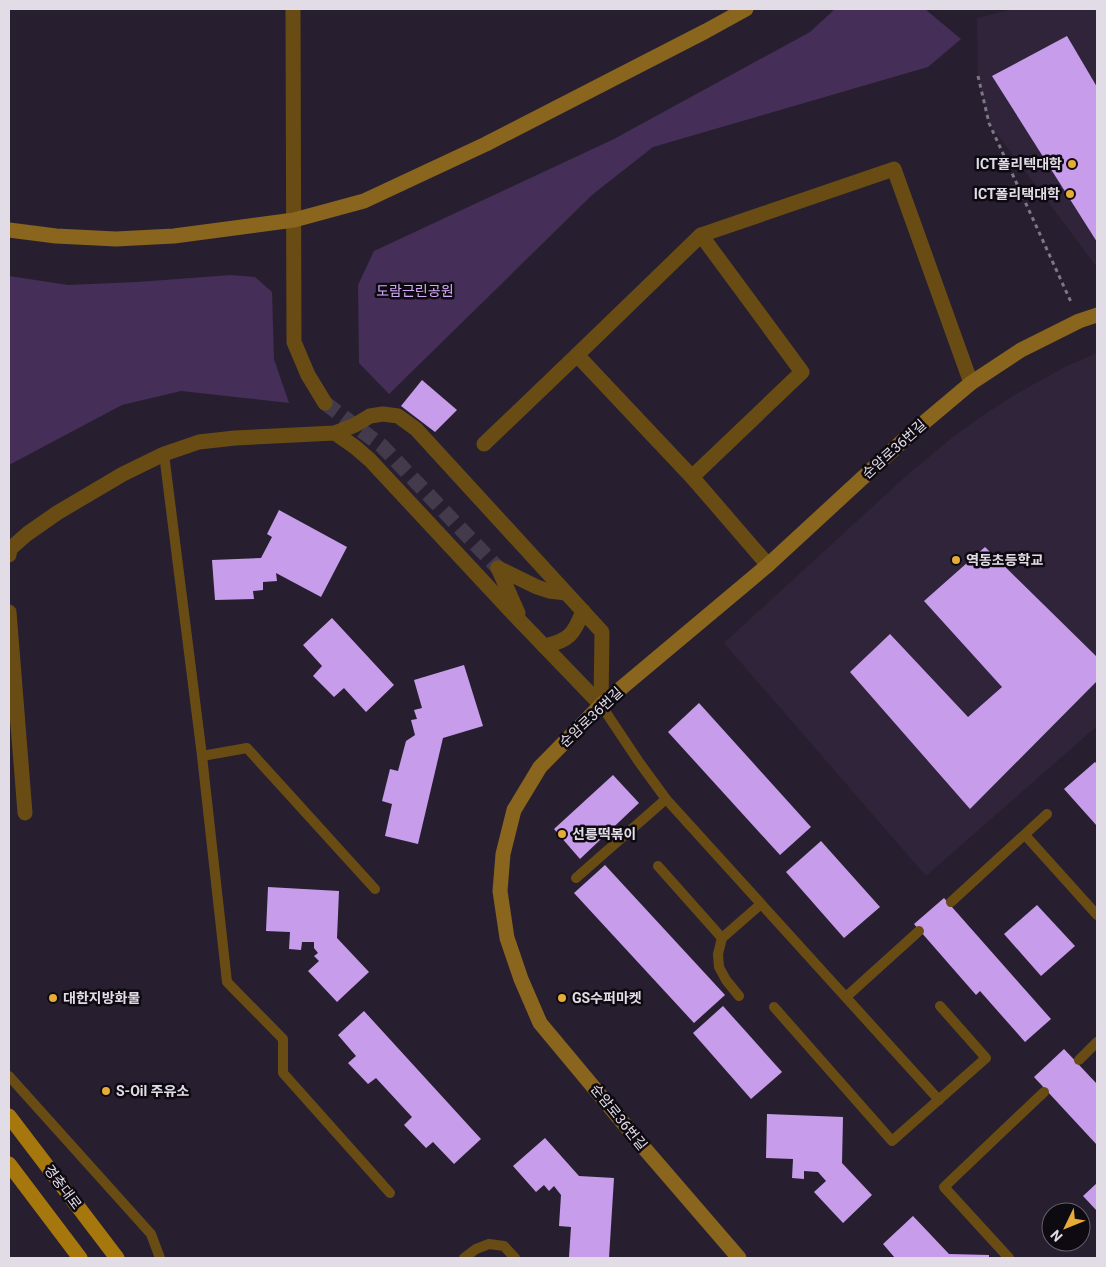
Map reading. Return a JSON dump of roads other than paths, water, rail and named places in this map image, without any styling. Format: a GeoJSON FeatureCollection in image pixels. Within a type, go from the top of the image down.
{"type":"FeatureCollection","features":[{"type":"Feature","properties":{"kind":"main road","name":"경충대로"},"geometry":{"type":"LineString","coordinates":[[9,1116],[117,1258]]}},
{"type":"Feature","properties":{"kind":"main road"},"geometry":{"type":"LineString","coordinates":[[9,1164],[80,1258]]}},
{"type":"Feature","properties":{"kind":"street"},"geometry":{"type":"LineString","coordinates":[[293,9],[294,342],[308,376],[325,403]]}},
{"type":"Feature","properties":{"kind":"street"},"geometry":{"type":"LineString","coordinates":[[9,230],[56,236],[116,239],[174,236],[294,220],[364,201],[478,148],[746,9]]}},
{"type":"Feature","properties":{"kind":"street"},"geometry":{"type":"LineString","coordinates":[[484,444],[578,356],[701,235],[894,169],[971,383]]}},
{"type":"Feature","properties":{"kind":"street"},"geometry":{"type":"LineString","coordinates":[[692,476],[802,372],[701,235]]}},
{"type":"Feature","properties":{"kind":"street","name":"순암로36번길"},"geometry":{"type":"LineString","coordinates":[[739,1258],[540,1023],[521,979],[507,938],[500,891],[503,854],[514,810],[540,767],[601,705],[768,565],[908,436],[971,383],[1021,350],[1080,321],[1097,316]]}},
{"type":"Feature","properties":{"kind":"street"},"geometry":{"type":"LineString","coordinates":[[578,356],[692,476],[768,565]]}},
{"type":"Feature","properties":{"kind":"street"},"geometry":{"type":"LineString","coordinates":[[9,554],[10,549],[27,534],[57,513],[123,474],[164,454],[199,442],[236,438],[334,433],[355,425],[370,416],[383,414],[398,416],[416,429],[602,632],[601,705]]}},
{"type":"Feature","properties":{"kind":"street"},"geometry":{"type":"LineString","coordinates":[[334,433],[370,460],[601,705]]}},
{"type":"Feature","properties":{"kind":"street"},"geometry":{"type":"LineString","coordinates":[[522,623],[498,568],[537,587],[549,591],[566,592]]}},
{"type":"Feature","properties":{"kind":"street"},"geometry":{"type":"LineString","coordinates":[[544,646],[558,643],[568,637],[577,626],[583,611]]}},
{"type":"Feature","properties":{"kind":"street"},"geometry":{"type":"LineString","coordinates":[[9,612],[25,813]]}},
{"type":"Feature","properties":{"kind":"lane"},"geometry":{"type":"LineString","coordinates":[[164,454],[202,756],[227,982],[283,1039],[283,1073],[390,1192]]}},
{"type":"Feature","properties":{"kind":"lane"},"geometry":{"type":"LineString","coordinates":[[601,705],[666,799],[939,1100]]}},
{"type":"Feature","properties":{"kind":"lane"},"geometry":{"type":"LineString","coordinates":[[202,756],[247,748],[375,888]]}},
{"type":"Feature","properties":{"kind":"lane"},"geometry":{"type":"LineString","coordinates":[[576,878],[666,799]]}},
{"type":"Feature","properties":{"kind":"lane"},"geometry":{"type":"LineString","coordinates":[[951,902],[1047,814]]}},
{"type":"Feature","properties":{"kind":"lane"},"geometry":{"type":"LineString","coordinates":[[1025,835],[1097,915]]}},
{"type":"Feature","properties":{"kind":"lane"},"geometry":{"type":"LineString","coordinates":[[658,866],[722,938]]}},
{"type":"Feature","properties":{"kind":"lane"},"geometry":{"type":"LineString","coordinates":[[739,996],[726,980],[719,967],[718,954],[722,938],[761,904]]}},
{"type":"Feature","properties":{"kind":"lane"},"geometry":{"type":"LineString","coordinates":[[846,997],[919,930]]}},
{"type":"Feature","properties":{"kind":"lane"},"geometry":{"type":"LineString","coordinates":[[774,1007],[892,1142],[986,1058],[940,1006]]}},
{"type":"Feature","properties":{"kind":"lane"},"geometry":{"type":"LineString","coordinates":[[1079,1060],[1097,1042]]}},
{"type":"Feature","properties":{"kind":"lane"},"geometry":{"type":"LineString","coordinates":[[9,1076],[151,1234],[160,1258]]}},
{"type":"Feature","properties":{"kind":"lane"},"geometry":{"type":"LineString","coordinates":[[1009,1258],[944,1187],[1044,1092]]}},
{"type":"Feature","properties":{"kind":"lane"},"geometry":{"type":"LineString","coordinates":[[464,1258],[476,1249],[489,1244],[504,1246],[515,1258]]}},
{"type":"Feature","properties":{"kind":"tunnel"},"geometry":{"type":"LineString","coordinates":[[325,403],[382,446],[498,568]]}},
{"type":"Feature","properties":{"kind":"place","name":"ICT폴리텍대학"},"geometry":{"type":"Point","coordinates":[1072,164]}},
{"type":"Feature","properties":{"kind":"place","name":"ICT폴리택대학"},"geometry":{"type":"Point","coordinates":[1070,194]}},
{"type":"Feature","properties":{"kind":"place","name":"역동초등학교"},"geometry":{"type":"Point","coordinates":[956,560]}},
{"type":"Feature","properties":{"kind":"place","name":"선릉떡볶이"},"geometry":{"type":"Point","coordinates":[562,834]}},
{"type":"Feature","properties":{"kind":"place","name":"대한지방화물"},"geometry":{"type":"Point","coordinates":[53,998]}},
{"type":"Feature","properties":{"kind":"place","name":"GS수퍼마켓"},"geometry":{"type":"Point","coordinates":[562,998]}},
{"type":"Feature","properties":{"kind":"place","name":"S-Oil 주유소"},"geometry":{"type":"Point","coordinates":[106,1091]}},
{"type":"Feature","properties":{"kind":"park label","name":"도람근린공원"},"geometry":{"type":"Point","coordinates":[415,291]}}]}
